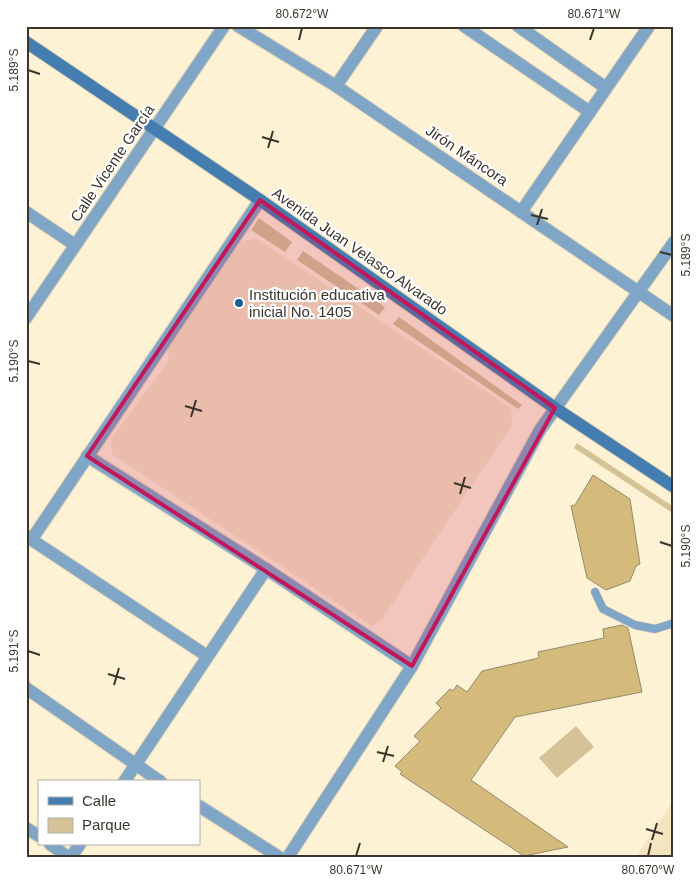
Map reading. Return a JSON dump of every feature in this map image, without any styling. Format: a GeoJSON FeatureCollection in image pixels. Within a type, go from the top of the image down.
{"type":"FeatureCollection","features":[{"type":"Feature","properties":{"kind":"street","name":"Calle Vicente García"},"geometry":{"type":"LineString","coordinates":[[26,318],[224,26]]}},
{"type":"Feature","properties":{"kind":"street","name":"Jirón Máncora"},"geometry":{"type":"LineString","coordinates":[[238,26],[336,86],[674,316]]}},
{"type":"Feature","properties":{"kind":"street"},"geometry":{"type":"LineString","coordinates":[[336,86],[377,26]]}},
{"type":"Feature","properties":{"kind":"street"},"geometry":{"type":"LineString","coordinates":[[464,26],[590,112]]}},
{"type":"Feature","properties":{"kind":"street"},"geometry":{"type":"LineString","coordinates":[[518,26],[606,88]]}},
{"type":"Feature","properties":{"kind":"street"},"geometry":{"type":"LineString","coordinates":[[521,212],[649,26]]}},
{"type":"Feature","properties":{"kind":"street","name":"Avenida Juan Velasco Alvarado"},"geometry":{"type":"LineString","coordinates":[[26,42],[260,200],[555,408],[674,487]]}},
{"type":"Feature","properties":{"kind":"street"},"geometry":{"type":"LineString","coordinates":[[207,656],[29,537],[88,456],[260,200]]}},
{"type":"Feature","properties":{"kind":"street"},"geometry":{"type":"LineString","coordinates":[[26,212],[76,245]]}},
{"type":"Feature","properties":{"kind":"street"},"geometry":{"type":"LineString","coordinates":[[288,857],[412,666],[540,430],[674,242]]}},
{"type":"Feature","properties":{"kind":"street"},"geometry":{"type":"LineString","coordinates":[[88,456],[266,569],[412,666]]}},
{"type":"Feature","properties":{"kind":"street"},"geometry":{"type":"LineString","coordinates":[[125,780],[266,569]]}},
{"type":"Feature","properties":{"kind":"street"},"geometry":{"type":"LineString","coordinates":[[26,688],[135,766],[158,780]]}},
{"type":"Feature","properties":{"kind":"street"},"geometry":{"type":"LineString","coordinates":[[200,807],[280,857]]}},
{"type":"Feature","properties":{"kind":"street"},"geometry":{"type":"LineString","coordinates":[[26,828],[38,835]]}},
{"type":"Feature","properties":{"kind":"street"},"geometry":{"type":"LineString","coordinates":[[53,846],[69,857],[78,846]]}},
{"type":"Feature","properties":{"kind":"lane"},"geometry":{"type":"LineString","coordinates":[[596,592],[603,609],[635,625],[655,629],[674,623]]}},
{"type":"Feature","properties":{"kind":"highlighted area"},"geometry":{"type":"Polygon","coordinates":[[[260,200],[555,408],[412,666],[87,456],[260,200]]]}},
{"type":"Feature","properties":{"kind":"shaded area"},"geometry":{"type":"Polygon","coordinates":[[[256,238],[511,408],[512,425],[382,619],[371,626],[112,454],[111,439],[169,360],[167,350],[240,242],[256,238]]]}},
{"type":"Feature","properties":{"kind":"shaded area"},"geometry":{"type":"Polygon","coordinates":[[[674,800],[674,857],[636,857],[674,800]]]}},
{"type":"Feature","properties":{"kind":"green space"},"geometry":{"type":"Polygon","coordinates":[[[259,218],[292,242],[285,252],[251,230],[259,218]]]}},
{"type":"Feature","properties":{"kind":"green space"},"geometry":{"type":"Polygon","coordinates":[[[303,251],[385,307],[379,315],[297,260],[303,251]]]}},
{"type":"Feature","properties":{"kind":"green space"},"geometry":{"type":"Polygon","coordinates":[[[399,317],[522,405],[518,409],[393,324],[399,317]]]}},
{"type":"Feature","properties":{"kind":"green space"},"geometry":{"type":"Polygon","coordinates":[[[577,443],[674,507],[674,514],[574,448],[577,443]]]}},
{"type":"Feature","properties":{"kind":"green space"},"geometry":{"type":"Polygon","coordinates":[[[576,726],[594,747],[557,778],[539,758],[576,726]]]}},
{"type":"Feature","properties":{"kind":"building"},"geometry":{"type":"Polygon","coordinates":[[[593,475],[630,499],[640,564],[636,566],[630,581],[606,590],[587,578],[571,506],[575,505],[593,475]]]}},
{"type":"Feature","properties":{"kind":"building"},"geometry":{"type":"Polygon","coordinates":[[[622,625],[628,628],[642,692],[515,717],[471,780],[568,847],[524,856],[400,774],[402,772],[395,766],[420,741],[414,736],[441,708],[436,703],[450,689],[453,691],[457,685],[467,692],[482,671],[539,658],[538,652],[604,638],[603,629],[622,625]]]}},
{"type":"Feature","properties":{"kind":"place","name":"Institución educativa inicial No. 1405"},"geometry":{"type":"Point","coordinates":[239,303]}}]}
